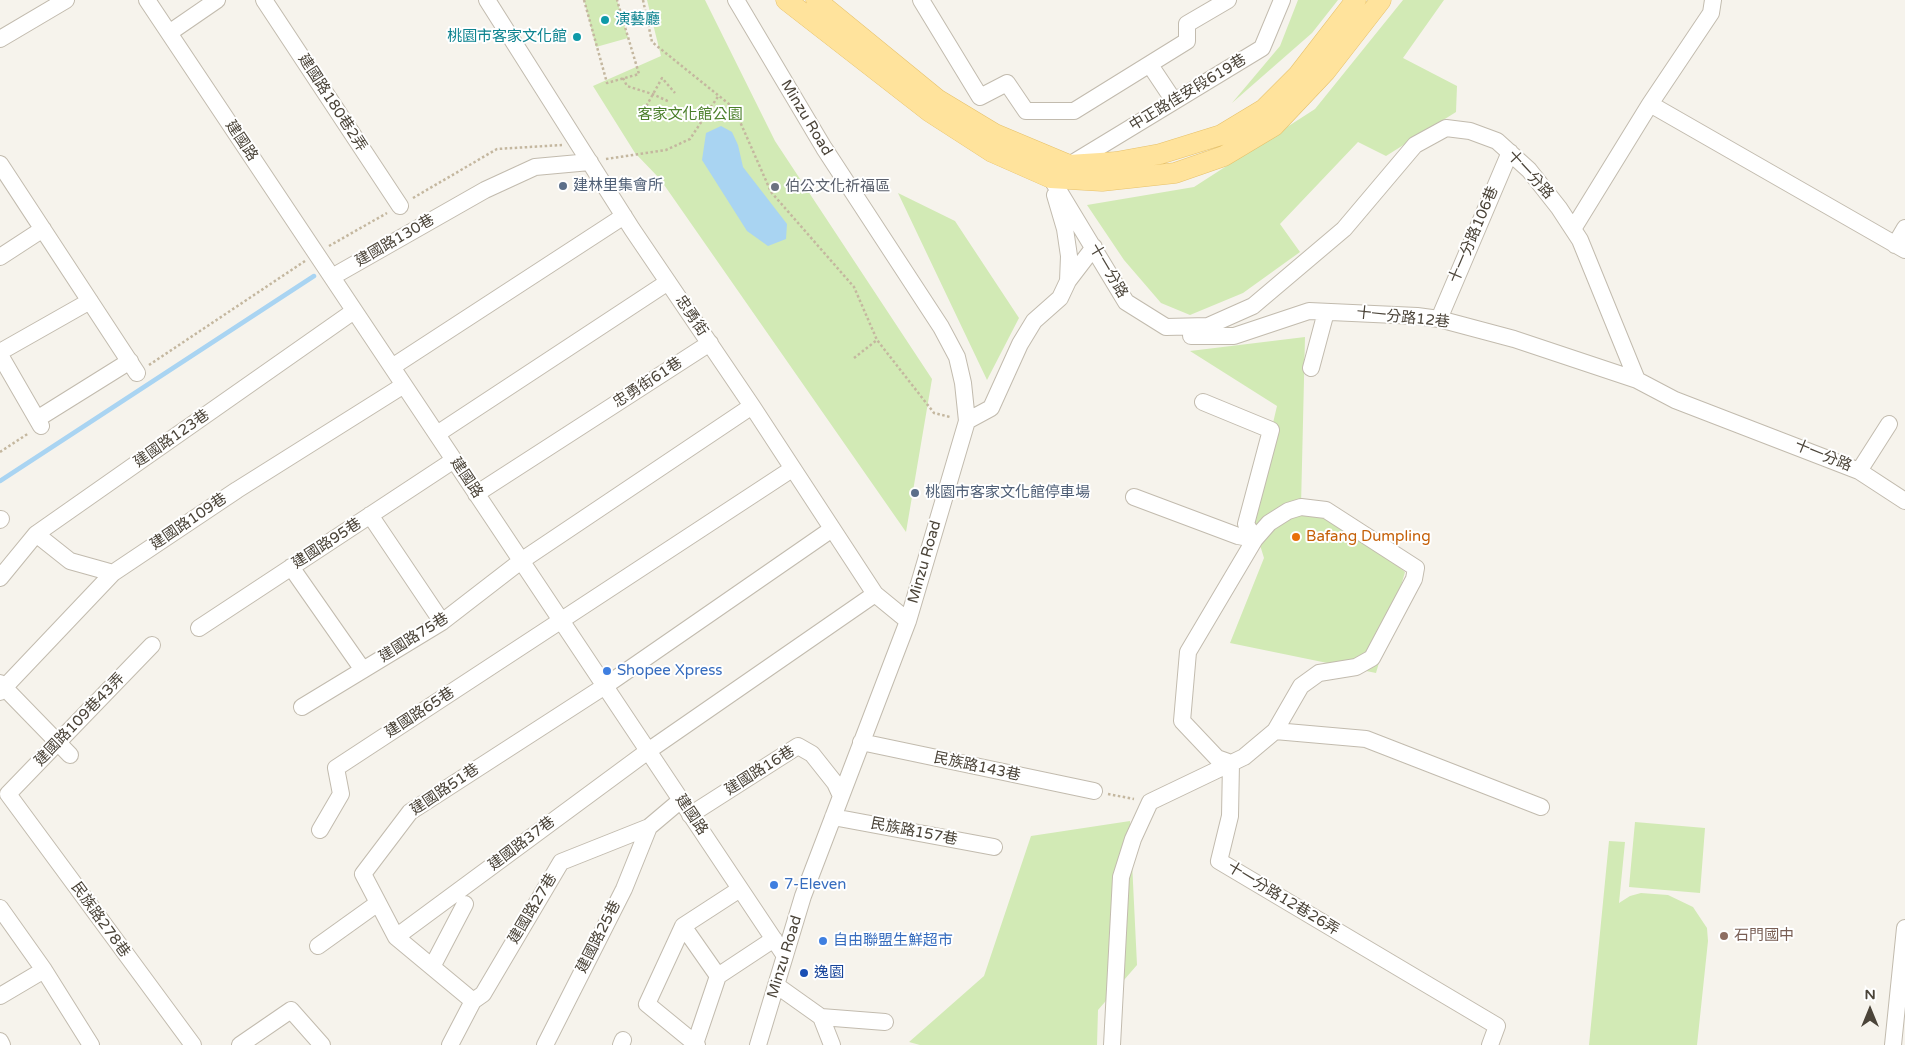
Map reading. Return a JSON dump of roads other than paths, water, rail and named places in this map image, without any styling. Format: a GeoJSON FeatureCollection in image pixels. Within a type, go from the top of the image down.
{"type":"FeatureCollection","features":[{"type":"Feature","properties":{"kind":"main road"},"geometry":{"type":"LineString","coordinates":[[786,0],[930,112],[992,152],[1051,178],[1102,181],[1175,173],[1224,156],[1274,126],[1325,72],[1381,0]]}},
{"type":"Feature","properties":{"kind":"main road"},"geometry":{"type":"LineString","coordinates":[[816,0],[937,99],[995,134],[1069,165],[1116,162],[1151,156],[1221,135],[1264,109],[1298,75],[1356,0]]}},
{"type":"Feature","properties":{"kind":"street"},"geometry":{"type":"LineString","coordinates":[[0,38],[66,0]]}},
{"type":"Feature","properties":{"kind":"street","name":"建國路"},"geometry":{"type":"LineString","coordinates":[[147,0],[785,956]]}},
{"type":"Feature","properties":{"kind":"street"},"geometry":{"type":"LineString","coordinates":[[169,33],[217,0]]}},
{"type":"Feature","properties":{"kind":"street","name":"建國路180巷2弄"},"geometry":{"type":"LineString","coordinates":[[264,0],[400,206]]}},
{"type":"Feature","properties":{"kind":"street","name":"忠勇街"},"geometry":{"type":"LineString","coordinates":[[487,0],[624,216],[752,406],[875,594],[908,621]]}},
{"type":"Feature","properties":{"kind":"street","name":"Minzu Road"},"geometry":{"type":"LineString","coordinates":[[736,0],[824,148],[945,334],[957,357],[963,383],[967,421],[908,621],[803,896],[758,1045]]}},
{"type":"Feature","properties":{"kind":"street"},"geometry":{"type":"LineString","coordinates":[[922,0],[980,97],[1007,83],[1026,111],[1074,111],[1187,41],[1187,24],[1228,0]]}},
{"type":"Feature","properties":{"kind":"street","name":"中正路佳安段619巷"},"geometry":{"type":"LineString","coordinates":[[1051,178],[1069,165],[1262,48],[1282,0]]}},
{"type":"Feature","properties":{"kind":"street"},"geometry":{"type":"LineString","coordinates":[[1573,230],[1650,104],[1712,13],[1713,0]]}},
{"type":"Feature","properties":{"kind":"street"},"geometry":{"type":"LineString","coordinates":[[1150,65],[1174,102]]}},
{"type":"Feature","properties":{"kind":"street"},"geometry":{"type":"LineString","coordinates":[[1650,104],[1900,248],[1905,228]]}},
{"type":"Feature","properties":{"kind":"street","name":"十一分路"},"geometry":{"type":"LineString","coordinates":[[1051,178],[1094,246],[1126,302],[1166,327],[1208,326],[1253,306],[1344,229],[1415,145],[1446,128],[1470,131],[1497,141],[1529,170],[1559,208],[1580,240],[1637,380],[1674,400],[1859,471],[1905,501]]}},
{"type":"Feature","properties":{"kind":"street","name":"十一分路106巷"},"geometry":{"type":"LineString","coordinates":[[1439,319],[1510,152]]}},
{"type":"Feature","properties":{"kind":"street","name":"建國路130巷"},"geometry":{"type":"LineString","coordinates":[[332,277],[485,190],[534,167],[590,162]]}},
{"type":"Feature","properties":{"kind":"street"},"geometry":{"type":"LineString","coordinates":[[0,164],[90,300],[134,367],[39,422],[0,353],[90,300]]}},
{"type":"Feature","properties":{"kind":"street"},"geometry":{"type":"LineString","coordinates":[[1051,178],[1065,228],[1069,256],[1068,280]]}},
{"type":"Feature","properties":{"kind":"street"},"geometry":{"type":"LineString","coordinates":[[392,367],[624,216]]}},
{"type":"Feature","properties":{"kind":"street"},"geometry":{"type":"LineString","coordinates":[[0,257],[43,229]]}},
{"type":"Feature","properties":{"kind":"street"},"geometry":{"type":"LineString","coordinates":[[967,421],[991,408],[1020,344],[1034,321],[1060,298],[1068,280],[1094,246]]}},
{"type":"Feature","properties":{"kind":"street"},"geometry":{"type":"LineString","coordinates":[[437,434],[668,282]]}},
{"type":"Feature","properties":{"kind":"street","name":"建國路123巷"},"geometry":{"type":"LineString","coordinates":[[0,578],[36,534],[354,311]]}},
{"type":"Feature","properties":{"kind":"street","name":"十一分路12巷"},"geometry":{"type":"LineString","coordinates":[[1166,327],[1186,335],[1209,337],[1234,336],[1309,311],[1377,313],[1439,319],[1514,339],[1637,380]]}},
{"type":"Feature","properties":{"kind":"street"},"geometry":{"type":"LineString","coordinates":[[1311,368],[1326,312]]}},
{"type":"Feature","properties":{"kind":"street","name":"忠勇街61巷"},"geometry":{"type":"LineString","coordinates":[[476,494],[710,343]]}},
{"type":"Feature","properties":{"kind":"street","name":"建國路109巷"},"geometry":{"type":"LineString","coordinates":[[1,688],[114,573],[237,490],[404,385]]}},
{"type":"Feature","properties":{"kind":"street"},"geometry":{"type":"LineString","coordinates":[[1203,402],[1271,430],[1246,524],[1255,539]]}},
{"type":"Feature","properties":{"kind":"street","name":"建國路75巷"},"geometry":{"type":"LineString","coordinates":[[302,707],[442,622],[521,561],[752,406]]}},
{"type":"Feature","properties":{"kind":"street"},"geometry":{"type":"LineString","coordinates":[[1859,471],[1889,424]]}},
{"type":"Feature","properties":{"kind":"street","name":"建國路95巷"},"geometry":{"type":"LineString","coordinates":[[199,628],[454,460]]}},
{"type":"Feature","properties":{"kind":"street"},"geometry":{"type":"LineString","coordinates":[[562,622],[792,469]]}},
{"type":"Feature","properties":{"kind":"street"},"geometry":{"type":"LineString","coordinates":[[1134,497],[1238,536],[1255,539]]}},
{"type":"Feature","properties":{"kind":"street"},"geometry":{"type":"LineString","coordinates":[[1112,1045],[1121,877],[1133,839],[1150,802],[1244,757],[1275,731],[1300,686],[1318,673],[1356,668],[1372,658],[1414,579],[1416,568],[1326,510],[1301,507],[1288,511],[1270,523],[1255,539],[1188,652],[1182,721],[1217,758],[1231,763]]}},
{"type":"Feature","properties":{"kind":"street"},"geometry":{"type":"LineString","coordinates":[[370,515],[442,622]]}},
{"type":"Feature","properties":{"kind":"street"},"geometry":{"type":"LineString","coordinates":[[605,686],[832,529]]}},
{"type":"Feature","properties":{"kind":"street"},"geometry":{"type":"LineString","coordinates":[[36,534],[70,561],[114,573]]}},
{"type":"Feature","properties":{"kind":"street"},"geometry":{"type":"LineString","coordinates":[[291,567],[363,670]]}},
{"type":"Feature","properties":{"kind":"street","name":"建國路37巷"},"geometry":{"type":"LineString","coordinates":[[396,937],[648,751],[875,594]]}},
{"type":"Feature","properties":{"kind":"street","name":"建國路65巷"},"geometry":{"type":"LineString","coordinates":[[320,830],[340,794],[336,768],[562,622]]}},
{"type":"Feature","properties":{"kind":"street","name":"建國路109巷43弄"},"geometry":{"type":"LineString","coordinates":[[8,794],[64,750],[152,645]]}},
{"type":"Feature","properties":{"kind":"street","name":"建國路51巷"},"geometry":{"type":"LineString","coordinates":[[396,937],[363,874],[410,812],[605,686]]}},
{"type":"Feature","properties":{"kind":"street"},"geometry":{"type":"LineString","coordinates":[[1,688],[64,750]]}},
{"type":"Feature","properties":{"kind":"street"},"geometry":{"type":"LineString","coordinates":[[1275,731],[1366,739],[1541,806]]}},
{"type":"Feature","properties":{"kind":"street","name":"民族路143巷"},"geometry":{"type":"LineString","coordinates":[[861,742],[1094,791]]}},
{"type":"Feature","properties":{"kind":"street","name":"建國路16巷"},"geometry":{"type":"LineString","coordinates":[[690,815],[798,746],[812,754],[835,783],[841,796]]}},
{"type":"Feature","properties":{"kind":"street","name":"十一分路12巷26弄"},"geometry":{"type":"LineString","coordinates":[[1231,763],[1230,816],[1219,861],[1496,1026],[1490,1045]]}},
{"type":"Feature","properties":{"kind":"street","name":"民族路278巷"},"geometry":{"type":"LineString","coordinates":[[8,794],[193,1045]]}},
{"type":"Feature","properties":{"kind":"street","name":"建國路27巷"},"geometry":{"type":"LineString","coordinates":[[450,1045],[473,1001],[482,994],[561,862],[649,827],[681,800]]}},
{"type":"Feature","properties":{"kind":"street","name":"民族路157巷"},"geometry":{"type":"LineString","coordinates":[[833,817],[994,847]]}},
{"type":"Feature","properties":{"kind":"street","name":"建國路25巷"},"geometry":{"type":"LineString","coordinates":[[545,1045],[624,889],[649,827]]}},
{"type":"Feature","properties":{"kind":"street"},"geometry":{"type":"LineString","coordinates":[[740,889],[683,926],[647,1004],[696,1045],[718,976],[774,939]]}},
{"type":"Feature","properties":{"kind":"street"},"geometry":{"type":"LineString","coordinates":[[318,946],[378,904]]}},
{"type":"Feature","properties":{"kind":"street"},"geometry":{"type":"LineString","coordinates":[[432,967],[465,904]]}},
{"type":"Feature","properties":{"kind":"street"},"geometry":{"type":"LineString","coordinates":[[0,908],[44,970],[91,1045]]}},
{"type":"Feature","properties":{"kind":"street"},"geometry":{"type":"LineString","coordinates":[[683,926],[718,976]]}},
{"type":"Feature","properties":{"kind":"street"},"geometry":{"type":"LineString","coordinates":[[1893,1045],[1905,928]]}},
{"type":"Feature","properties":{"kind":"street"},"geometry":{"type":"LineString","coordinates":[[396,937],[473,1001]]}},
{"type":"Feature","properties":{"kind":"street"},"geometry":{"type":"LineString","coordinates":[[0,996],[44,970]]}},
{"type":"Feature","properties":{"kind":"street"},"geometry":{"type":"LineString","coordinates":[[776,985],[821,1017],[885,1022]]}},
{"type":"Feature","properties":{"kind":"street"},"geometry":{"type":"LineString","coordinates":[[240,1045],[291,1010],[322,1045]]}},
{"type":"Feature","properties":{"kind":"street"},"geometry":{"type":"LineString","coordinates":[[821,1017],[832,1045]]}},
{"type":"Feature","properties":{"kind":"street"},"geometry":{"type":"LineString","coordinates":[[0,1041],[2,1045]]}},
{"type":"Feature","properties":{"kind":"water"},"geometry":{"type":"Polygon","coordinates":[[[721,126],[732,132],[738,145],[743,167],[787,224],[786,239],[768,246],[747,231],[702,160],[706,133],[721,126]]]}},
{"type":"Feature","properties":{"kind":"waterway"},"geometry":{"type":"LineString","coordinates":[[0,481],[314,276]]}},
{"type":"Feature","properties":{"kind":"place","name":"演藝廳"},"geometry":{"type":"Point","coordinates":[605,20]}},
{"type":"Feature","properties":{"kind":"place","name":"桃園市客家文化館"},"geometry":{"type":"Point","coordinates":[577,37]}},
{"type":"Feature","properties":{"kind":"place","name":"建林里集會所"},"geometry":{"type":"Point","coordinates":[563,186]}},
{"type":"Feature","properties":{"kind":"place","name":"伯公文化祈福區"},"geometry":{"type":"Point","coordinates":[775,187]}},
{"type":"Feature","properties":{"kind":"place","name":"桃園市客家文化館停車場"},"geometry":{"type":"Point","coordinates":[915,493]}},
{"type":"Feature","properties":{"kind":"place","name":"Bafang Dumpling"},"geometry":{"type":"Point","coordinates":[1296,537]}},
{"type":"Feature","properties":{"kind":"place","name":"Shopee Xpress"},"geometry":{"type":"Point","coordinates":[607,671]}},
{"type":"Feature","properties":{"kind":"place","name":"7-Eleven"},"geometry":{"type":"Point","coordinates":[774,885]}},
{"type":"Feature","properties":{"kind":"place","name":"石門國中"},"geometry":{"type":"Point","coordinates":[1724,936]}},
{"type":"Feature","properties":{"kind":"place","name":"自由聯盟生鮮超市"},"geometry":{"type":"Point","coordinates":[823,941]}},
{"type":"Feature","properties":{"kind":"place","name":"逸園"},"geometry":{"type":"Point","coordinates":[804,973]}},
{"type":"Feature","properties":{"kind":"park label","name":"客家文化館公園"},"geometry":{"type":"Point","coordinates":[690,115]}}]}
